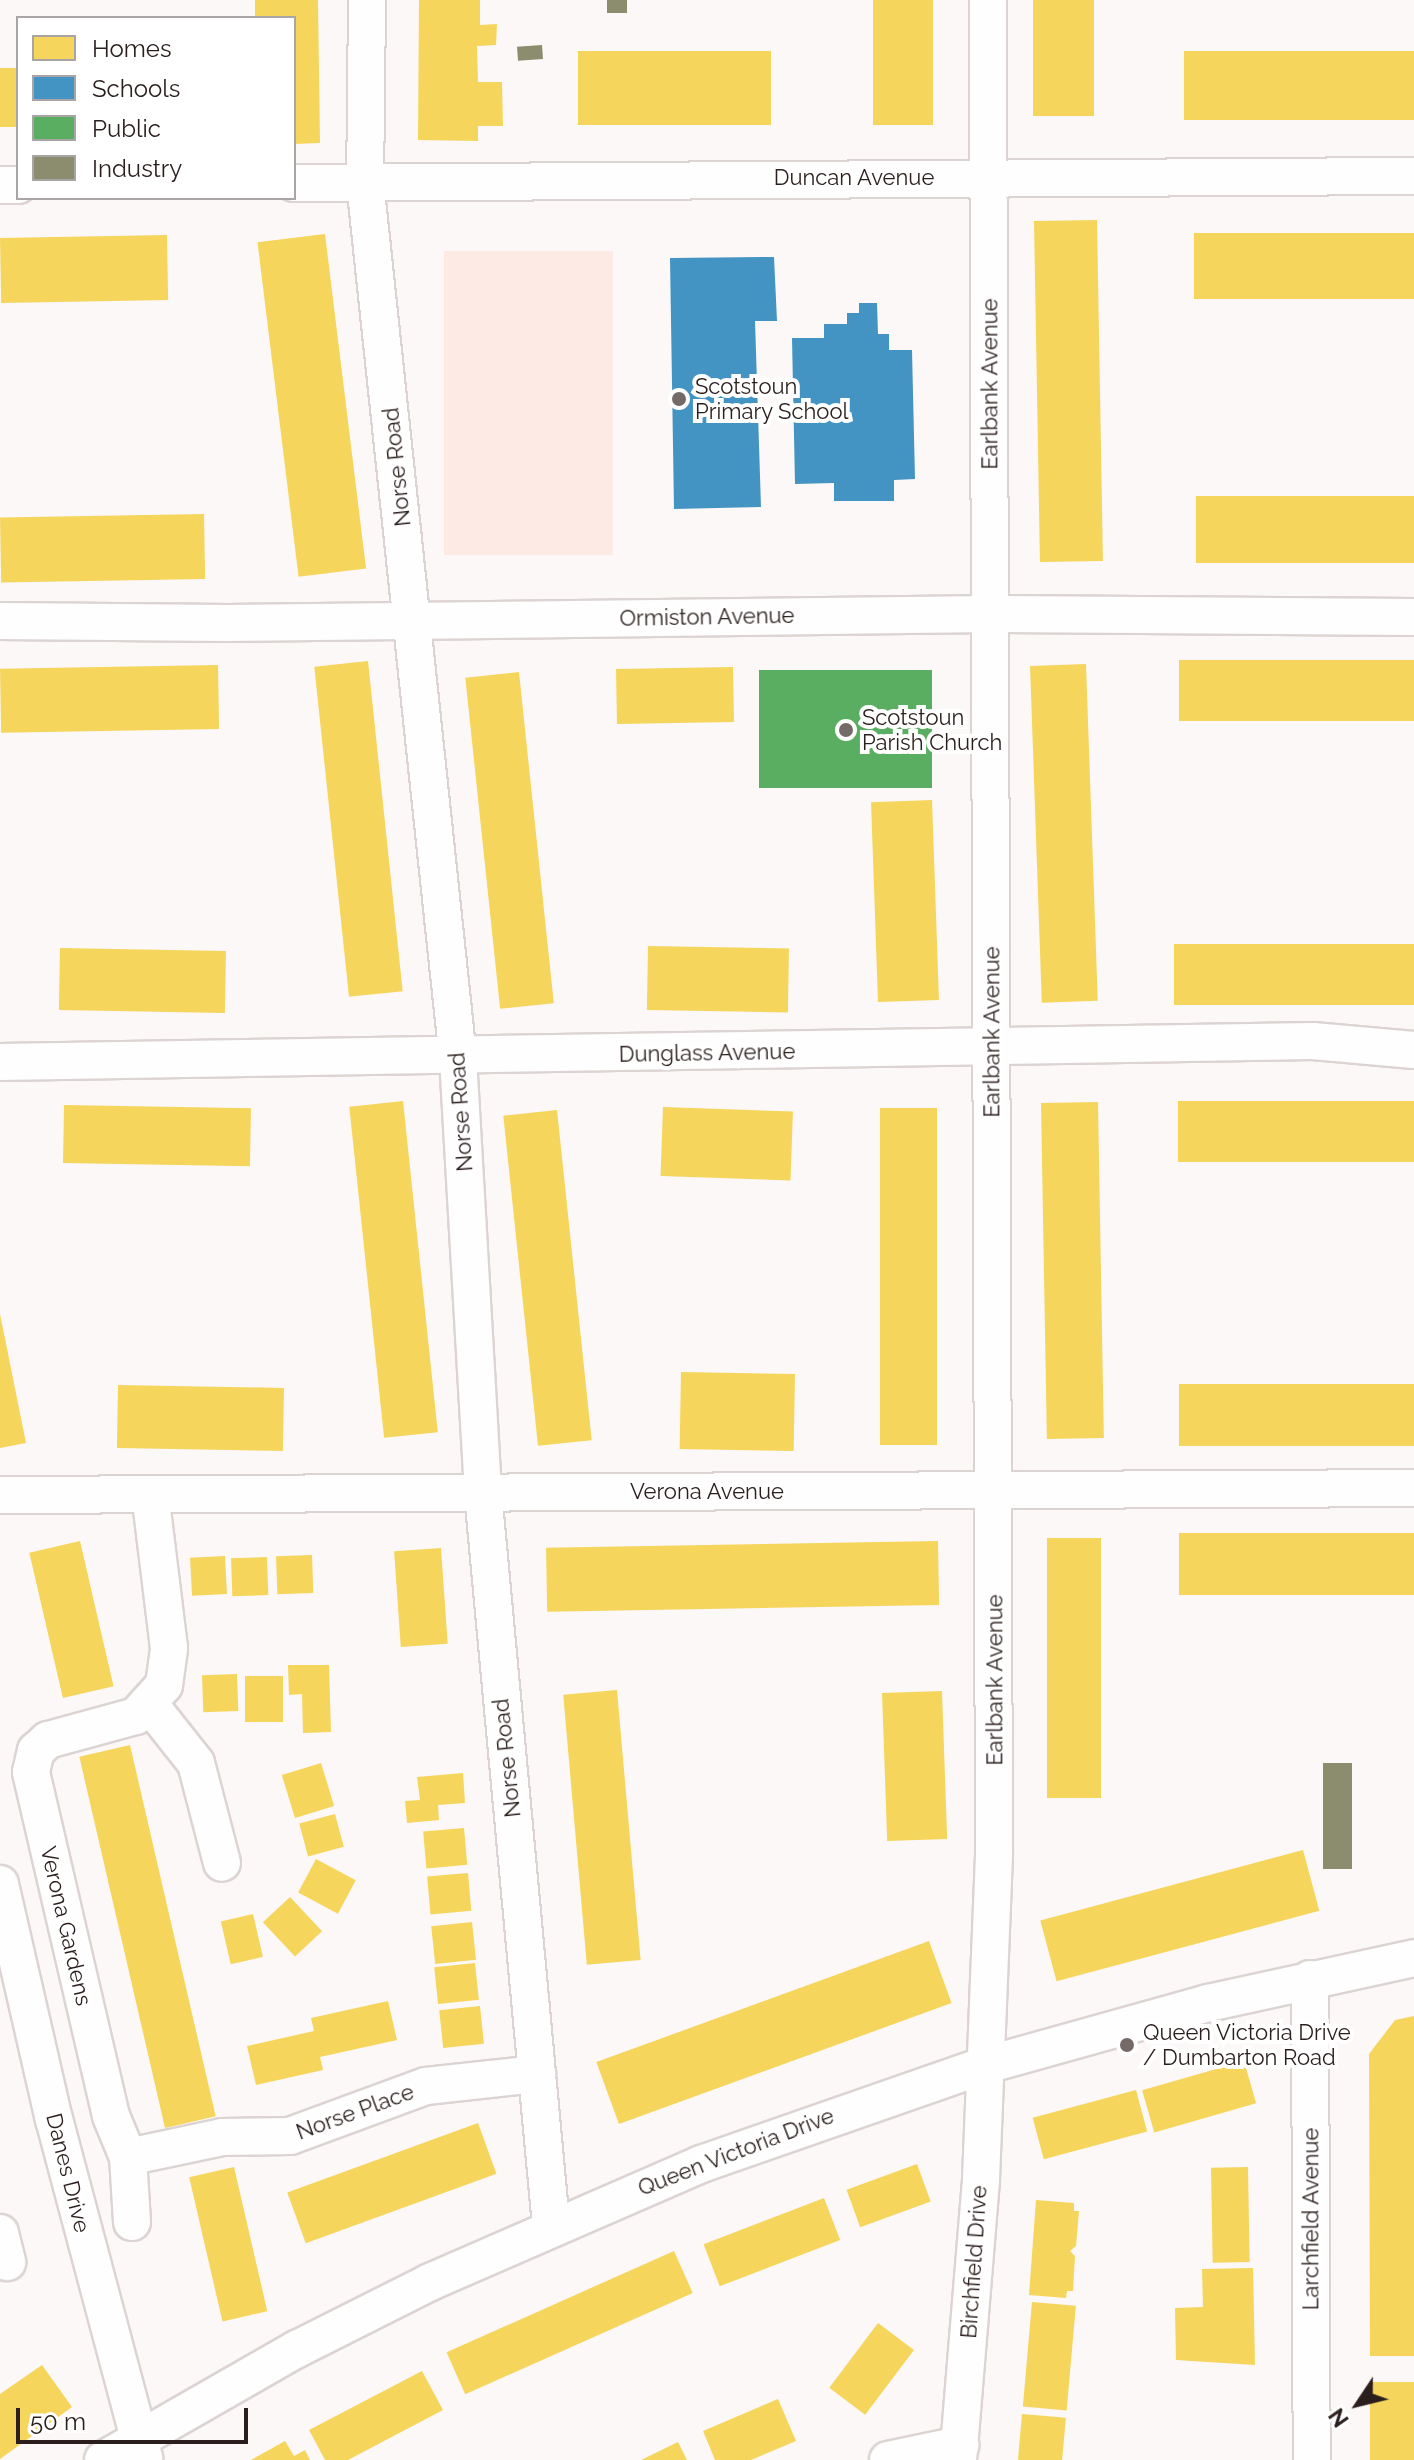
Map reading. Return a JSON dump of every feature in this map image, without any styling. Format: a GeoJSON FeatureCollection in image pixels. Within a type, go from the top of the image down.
{"type":"FeatureCollection","features":[{"type":"Feature","properties":{"kind":"street","name":"Norse Road"},"geometry":{"type":"LineString","coordinates":[[367,0],[365,182],[414,620],[458,1058],[483,1493],[551,2225]]}},
{"type":"Feature","properties":{"kind":"street","name":"Earlbank Avenue"},"geometry":{"type":"LineString","coordinates":[[986,2065],[994,1851],[996,1490],[991,1047],[988,0]]}},
{"type":"Feature","properties":{"kind":"street","name":"Duncan Avenue"},"geometry":{"type":"LineString","coordinates":[[296,183],[1414,176]]}},
{"type":"Feature","properties":{"kind":"street","name":"Ormiston Avenue"},"geometry":{"type":"LineString","coordinates":[[0,621],[991,614],[1414,617]]}},
{"type":"Feature","properties":{"kind":"street","name":"Dunglass Avenue"},"geometry":{"type":"LineString","coordinates":[[0,1062],[458,1058],[1313,1041],[1414,1050]]}},
{"type":"Feature","properties":{"kind":"street","name":"Verona Avenue"},"geometry":{"type":"LineString","coordinates":[[0,1495],[1414,1488]]}},
{"type":"Feature","properties":{"kind":"street"},"geometry":{"type":"LineString","coordinates":[[150,1494],[170,1661],[164,1685],[150,1705],[196,1763],[222,1863]]}},
{"type":"Feature","properties":{"kind":"street","name":"Verona Gardens"},"geometry":{"type":"LineString","coordinates":[[132,2222],[128,2157],[111,2116],[31,1772],[36,1751],[48,1740],[125,1721],[150,1705]]}},
{"type":"Feature","properties":{"kind":"street","name":"Danes Drive"},"geometry":{"type":"LineString","coordinates":[[0,1884],[11,1983],[141,2449]]}},
{"type":"Feature","properties":{"kind":"street","name":"Queen Victoria Drive"},"geometry":{"type":"LineString","coordinates":[[103,2460],[141,2449],[297,2349],[551,2225],[801,2126],[986,2065],[1310,1979],[1414,1958]]}},
{"type":"Feature","properties":{"kind":"street","name":"Larchfield Avenue"},"geometry":{"type":"LineString","coordinates":[[1310,1979],[1312,2460]]}},
{"type":"Feature","properties":{"kind":"street","name":"Birchfield Drive"},"geometry":{"type":"LineString","coordinates":[[959,2453],[986,2065]]}},
{"type":"Feature","properties":{"kind":"street","name":"Norse Place"},"geometry":{"type":"LineString","coordinates":[[128,2157],[222,2137],[290,2136],[426,2086],[537,2074]]}},
{"type":"Feature","properties":{"kind":"street"},"geometry":{"type":"LineString","coordinates":[[888,2460],[959,2453]]}},
{"type":"Feature","properties":{"kind":"shaded area"},"geometry":{"type":"Polygon","coordinates":[[[444,251],[613,251],[613,555],[444,555],[444,251]]]}},
{"type":"Feature","properties":{"kind":"building: Homes"},"geometry":{"type":"Polygon","coordinates":[[[255,0],[318,0],[320,143],[296,144],[296,16],[255,16],[255,0]]]}},
{"type":"Feature","properties":{"kind":"building: Homes"},"geometry":{"type":"Polygon","coordinates":[[[419,0],[480,0],[480,25],[497,24],[496,45],[477,46],[478,82],[502,82],[503,126],[478,126],[478,141],[418,140],[419,0]]]}},
{"type":"Feature","properties":{"kind":"building: Homes"},"geometry":{"type":"Polygon","coordinates":[[[873,0],[933,0],[933,125],[873,125],[873,0]]]}},
{"type":"Feature","properties":{"kind":"building: Homes"},"geometry":{"type":"Polygon","coordinates":[[[1033,0],[1094,0],[1094,116],[1033,116],[1033,0]]]}},
{"type":"Feature","properties":{"kind":"building: Homes"},"geometry":{"type":"Polygon","coordinates":[[[578,51],[771,51],[771,125],[578,125],[578,51]]]}},
{"type":"Feature","properties":{"kind":"building: Homes"},"geometry":{"type":"Polygon","coordinates":[[[1184,51],[1414,51],[1414,120],[1184,120],[1184,51]]]}},
{"type":"Feature","properties":{"kind":"building: Homes"},"geometry":{"type":"Polygon","coordinates":[[[0,68],[16,68],[16,127],[0,127],[0,68]]]}},
{"type":"Feature","properties":{"kind":"building: Homes"},"geometry":{"type":"Polygon","coordinates":[[[1097,220],[1103,561],[1040,562],[1034,221],[1097,220]]]}},
{"type":"Feature","properties":{"kind":"building: Homes"},"geometry":{"type":"Polygon","coordinates":[[[1194,233],[1414,233],[1414,299],[1194,299],[1194,233]]]}},
{"type":"Feature","properties":{"kind":"building: Homes"},"geometry":{"type":"Polygon","coordinates":[[[325,234],[366,568],[299,577],[258,242],[325,234]]]}},
{"type":"Feature","properties":{"kind":"building: Homes"},"geometry":{"type":"Polygon","coordinates":[[[167,235],[168,300],[1,303],[0,238],[167,235]]]}},
{"type":"Feature","properties":{"kind":"building: Homes"},"geometry":{"type":"Polygon","coordinates":[[[1196,496],[1414,496],[1414,563],[1196,563],[1196,496]]]}},
{"type":"Feature","properties":{"kind":"building: Homes"},"geometry":{"type":"Polygon","coordinates":[[[204,514],[205,579],[1,583],[0,518],[204,514]]]}},
{"type":"Feature","properties":{"kind":"building: Homes"},"geometry":{"type":"Polygon","coordinates":[[[1179,660],[1414,660],[1414,721],[1179,721],[1179,660]]]}},
{"type":"Feature","properties":{"kind":"building: Homes"},"geometry":{"type":"Polygon","coordinates":[[[368,661],[403,991],[349,997],[314,667],[368,661]]]}},
{"type":"Feature","properties":{"kind":"building: Homes"},"geometry":{"type":"Polygon","coordinates":[[[1086,664],[1098,1001],[1042,1003],[1030,666],[1086,664]]]}},
{"type":"Feature","properties":{"kind":"building: Homes"},"geometry":{"type":"Polygon","coordinates":[[[218,665],[219,729],[1,733],[0,669],[218,665]]]}},
{"type":"Feature","properties":{"kind":"building: Homes"},"geometry":{"type":"Polygon","coordinates":[[[733,667],[734,722],[617,724],[616,669],[733,667]]]}},
{"type":"Feature","properties":{"kind":"building: Homes"},"geometry":{"type":"Polygon","coordinates":[[[519,672],[554,1003],[500,1009],[465,678],[519,672]]]}},
{"type":"Feature","properties":{"kind":"building: Homes"},"geometry":{"type":"Polygon","coordinates":[[[932,800],[939,1000],[878,1002],[871,802],[932,800]]]}},
{"type":"Feature","properties":{"kind":"building: Homes"},"geometry":{"type":"Polygon","coordinates":[[[1174,944],[1414,944],[1414,1005],[1174,1005],[1174,944]]]}},
{"type":"Feature","properties":{"kind":"building: Homes"},"geometry":{"type":"Polygon","coordinates":[[[648,946],[789,948],[788,1012],[647,1010],[648,946]]]}},
{"type":"Feature","properties":{"kind":"building: Homes"},"geometry":{"type":"Polygon","coordinates":[[[60,948],[226,951],[225,1013],[59,1010],[60,948]]]}},
{"type":"Feature","properties":{"kind":"building: Homes"},"geometry":{"type":"Polygon","coordinates":[[[403,1101],[438,1432],[384,1438],[349,1107],[403,1101]]]}},
{"type":"Feature","properties":{"kind":"building: Homes"},"geometry":{"type":"Polygon","coordinates":[[[1178,1101],[1414,1101],[1414,1162],[1178,1162],[1178,1101]]]}},
{"type":"Feature","properties":{"kind":"building: Homes"},"geometry":{"type":"Polygon","coordinates":[[[1098,1102],[1104,1438],[1047,1439],[1041,1103],[1098,1102]]]}},
{"type":"Feature","properties":{"kind":"building: Homes"},"geometry":{"type":"Polygon","coordinates":[[[64,1105],[251,1108],[250,1166],[63,1163],[64,1105]]]}},
{"type":"Feature","properties":{"kind":"building: Homes"},"geometry":{"type":"Polygon","coordinates":[[[663,1107],[793,1112],[791,1180],[661,1176],[663,1107]]]}},
{"type":"Feature","properties":{"kind":"building: Homes"},"geometry":{"type":"Polygon","coordinates":[[[880,1108],[937,1108],[937,1445],[880,1445],[880,1108]]]}},
{"type":"Feature","properties":{"kind":"building: Homes"},"geometry":{"type":"Polygon","coordinates":[[[557,1110],[592,1440],[538,1446],[503,1116],[557,1110]]]}},
{"type":"Feature","properties":{"kind":"building: Homes"},"geometry":{"type":"Polygon","coordinates":[[[0,1314],[26,1443],[0,1448],[0,1314]]]}},
{"type":"Feature","properties":{"kind":"building: Homes"},"geometry":{"type":"Polygon","coordinates":[[[681,1372],[795,1374],[794,1451],[680,1449],[681,1372]]]}},
{"type":"Feature","properties":{"kind":"building: Homes"},"geometry":{"type":"Polygon","coordinates":[[[1179,1384],[1414,1384],[1414,1446],[1179,1446],[1179,1384]]]}},
{"type":"Feature","properties":{"kind":"building: Homes"},"geometry":{"type":"Polygon","coordinates":[[[118,1385],[284,1388],[283,1451],[117,1448],[118,1385]]]}},
{"type":"Feature","properties":{"kind":"building: Homes"},"geometry":{"type":"Polygon","coordinates":[[[1179,1533],[1414,1533],[1414,1595],[1179,1595],[1179,1533]]]}},
{"type":"Feature","properties":{"kind":"building: Homes"},"geometry":{"type":"Polygon","coordinates":[[[1047,1538],[1101,1538],[1101,1798],[1047,1798],[1047,1538]]]}},
{"type":"Feature","properties":{"kind":"building: Homes"},"geometry":{"type":"Polygon","coordinates":[[[80,1541],[114,1686],[63,1698],[29,1553],[80,1541]]]}},
{"type":"Feature","properties":{"kind":"building: Homes"},"geometry":{"type":"Polygon","coordinates":[[[938,1541],[939,1605],[547,1612],[546,1548],[938,1541]]]}},
{"type":"Feature","properties":{"kind":"building: Homes"},"geometry":{"type":"Polygon","coordinates":[[[441,1548],[448,1644],[401,1647],[394,1551],[441,1548]]]}},
{"type":"Feature","properties":{"kind":"building: Homes"},"geometry":{"type":"Polygon","coordinates":[[[312,1555],[313,1593],[277,1594],[276,1556],[312,1555]]]}},
{"type":"Feature","properties":{"kind":"building: Homes"},"geometry":{"type":"Polygon","coordinates":[[[225,1556],[227,1594],[192,1596],[190,1558],[225,1556]]]}},
{"type":"Feature","properties":{"kind":"building: Homes"},"geometry":{"type":"Polygon","coordinates":[[[267,1557],[268,1595],[232,1596],[231,1558],[267,1557]]]}},
{"type":"Feature","properties":{"kind":"building: Homes"},"geometry":{"type":"Polygon","coordinates":[[[288,1665],[329,1665],[331,1732],[303,1733],[302,1694],[289,1695],[288,1665]]]}},
{"type":"Feature","properties":{"kind":"building: Homes"},"geometry":{"type":"Polygon","coordinates":[[[237,1674],[238,1711],[203,1712],[202,1675],[237,1674]]]}},
{"type":"Feature","properties":{"kind":"building: Homes"},"geometry":{"type":"Polygon","coordinates":[[[245,1676],[283,1676],[283,1722],[245,1722],[245,1676]]]}},
{"type":"Feature","properties":{"kind":"building: Homes"},"geometry":{"type":"Polygon","coordinates":[[[617,1690],[641,1960],[587,1965],[563,1695],[617,1690]]]}},
{"type":"Feature","properties":{"kind":"building: Homes"},"geometry":{"type":"Polygon","coordinates":[[[942,1691],[947,1839],[887,1841],[882,1693],[942,1691]]]}},
{"type":"Feature","properties":{"kind":"building: Homes"},"geometry":{"type":"Polygon","coordinates":[[[130,1745],[216,2116],[165,2128],[79,1757],[130,1745]]]}},
{"type":"Feature","properties":{"kind":"building: Homes"},"geometry":{"type":"Polygon","coordinates":[[[321,1763],[334,1806],[295,1818],[282,1775],[321,1763]]]}},
{"type":"Feature","properties":{"kind":"building: Homes"},"geometry":{"type":"Polygon","coordinates":[[[463,1773],[465,1803],[438,1805],[439,1820],[407,1823],[405,1801],[420,1800],[417,1777],[463,1773]]]}},
{"type":"Feature","properties":{"kind":"building: Homes"},"geometry":{"type":"Polygon","coordinates":[[[335,1814],[344,1847],[308,1856],[299,1824],[335,1814]]]}},
{"type":"Feature","properties":{"kind":"building: Homes"},"geometry":{"type":"Polygon","coordinates":[[[464,1828],[467,1865],[426,1868],[423,1832],[464,1828]]]}},
{"type":"Feature","properties":{"kind":"building: Homes"},"geometry":{"type":"Polygon","coordinates":[[[1303,1850],[1319,1911],[1057,1981],[1040,1920],[1303,1850]]]}},
{"type":"Feature","properties":{"kind":"building: Homes"},"geometry":{"type":"Polygon","coordinates":[[[316,1859],[356,1880],[338,1914],[298,1893],[316,1859]]]}},
{"type":"Feature","properties":{"kind":"building: Homes"},"geometry":{"type":"Polygon","coordinates":[[[468,1873],[471,1911],[430,1914],[427,1877],[468,1873]]]}},
{"type":"Feature","properties":{"kind":"building: Homes"},"geometry":{"type":"Polygon","coordinates":[[[290,1897],[322,1931],[295,1957],[263,1922],[290,1897]]]}},
{"type":"Feature","properties":{"kind":"building: Homes"},"geometry":{"type":"Polygon","coordinates":[[[253,1914],[263,1957],[231,1964],[221,1921],[253,1914]]]}},
{"type":"Feature","properties":{"kind":"building: Homes"},"geometry":{"type":"Polygon","coordinates":[[[472,1922],[476,1960],[435,1964],[431,1926],[472,1922]]]}},
{"type":"Feature","properties":{"kind":"building: Homes"},"geometry":{"type":"Polygon","coordinates":[[[929,1941],[952,2003],[619,2124],[596,2062],[929,1941]]]}},
{"type":"Feature","properties":{"kind":"building: Homes"},"geometry":{"type":"Polygon","coordinates":[[[475,1963],[479,2000],[438,2004],[434,1967],[475,1963]]]}},
{"type":"Feature","properties":{"kind":"building: Homes"},"geometry":{"type":"Polygon","coordinates":[[[388,2001],[397,2040],[320,2057],[323,2070],[256,2085],[247,2046],[314,2031],[311,2018],[388,2001]]]}},
{"type":"Feature","properties":{"kind":"building: Homes"},"geometry":{"type":"Polygon","coordinates":[[[480,2006],[484,2044],[443,2048],[439,2010],[480,2006]]]}},
{"type":"Feature","properties":{"kind":"building: Homes"},"geometry":{"type":"Polygon","coordinates":[[[1414,2016],[1414,2356],[1370,2356],[1369,2054],[1395,2020],[1414,2016]]]}},
{"type":"Feature","properties":{"kind":"building: Homes"},"geometry":{"type":"Polygon","coordinates":[[[1244,2061],[1256,2103],[1154,2133],[1142,2090],[1244,2061]]]}},
{"type":"Feature","properties":{"kind":"building: Homes"},"geometry":{"type":"Polygon","coordinates":[[[1136,2090],[1147,2132],[1044,2159],[1033,2118],[1136,2090]]]}},
{"type":"Feature","properties":{"kind":"building: Homes"},"geometry":{"type":"Polygon","coordinates":[[[478,2123],[496,2174],[306,2243],[287,2192],[478,2123]]]}},
{"type":"Feature","properties":{"kind":"building: Homes"},"geometry":{"type":"Polygon","coordinates":[[[917,2164],[931,2202],[860,2227],[847,2190],[917,2164]]]}},
{"type":"Feature","properties":{"kind":"building: Homes"},"geometry":{"type":"Polygon","coordinates":[[[234,2167],[267,2311],[222,2322],[189,2177],[234,2167]]]}},
{"type":"Feature","properties":{"kind":"building: Homes"},"geometry":{"type":"Polygon","coordinates":[[[1248,2167],[1250,2262],[1213,2263],[1211,2168],[1248,2167]]]}},
{"type":"Feature","properties":{"kind":"building: Homes"},"geometry":{"type":"Polygon","coordinates":[[[824,2198],[840,2240],[720,2286],[704,2244],[824,2198]]]}},
{"type":"Feature","properties":{"kind":"building: Homes"},"geometry":{"type":"Polygon","coordinates":[[[1036,2200],[1074,2203],[1074,2211],[1079,2211],[1076,2246],[1070,2251],[1075,2256],[1073,2291],[1067,2291],[1066,2298],[1029,2295],[1036,2200]]]}},
{"type":"Feature","properties":{"kind":"building: Homes"},"geometry":{"type":"Polygon","coordinates":[[[674,2251],[693,2293],[465,2394],[447,2352],[674,2251]]]}},
{"type":"Feature","properties":{"kind":"building: Homes"},"geometry":{"type":"Polygon","coordinates":[[[1253,2268],[1255,2365],[1176,2360],[1175,2308],[1203,2307],[1202,2269],[1253,2268]]]}},
{"type":"Feature","properties":{"kind":"building: Homes"},"geometry":{"type":"Polygon","coordinates":[[[1032,2302],[1076,2306],[1067,2410],[1023,2407],[1032,2302]]]}},
{"type":"Feature","properties":{"kind":"building: Homes"},"geometry":{"type":"Polygon","coordinates":[[[878,2323],[914,2350],[865,2415],[829,2388],[878,2323]]]}},
{"type":"Feature","properties":{"kind":"building: Homes"},"geometry":{"type":"Polygon","coordinates":[[[42,2365],[72,2407],[0,2459],[0,2394],[42,2365]]]}},
{"type":"Feature","properties":{"kind":"building: Homes"},"geometry":{"type":"Polygon","coordinates":[[[422,2371],[443,2410],[348,2460],[325,2460],[309,2430],[422,2371]]]}},
{"type":"Feature","properties":{"kind":"building: Homes"},"geometry":{"type":"Polygon","coordinates":[[[1370,2382],[1414,2382],[1414,2460],[1370,2460],[1370,2382]]]}},
{"type":"Feature","properties":{"kind":"building: Homes"},"geometry":{"type":"Polygon","coordinates":[[[778,2399],[796,2441],[751,2460],[715,2460],[703,2431],[778,2399]]]}},
{"type":"Feature","properties":{"kind":"building: Homes"},"geometry":{"type":"Polygon","coordinates":[[[1022,2414],[1066,2418],[1062,2460],[1018,2460],[1022,2414]]]}},
{"type":"Feature","properties":{"kind":"building: Homes"},"geometry":{"type":"Polygon","coordinates":[[[285,2441],[294,2456],[305,2450],[310,2460],[251,2460],[285,2441]]]}},
{"type":"Feature","properties":{"kind":"building: Homes"},"geometry":{"type":"Polygon","coordinates":[[[678,2442],[687,2460],[641,2460],[678,2442]]]}},
{"type":"Feature","properties":{"kind":"building: Schools"},"geometry":{"type":"Polygon","coordinates":[[[774,257],[777,321],[755,321],[761,507],[674,509],[670,258],[774,257]]]}},
{"type":"Feature","properties":{"kind":"building: Schools","name":"Scotstoun Primary School"},"geometry":{"type":"Polygon","coordinates":[[[859,303],[877,303],[878,334],[889,334],[889,350],[912,350],[915,479],[894,480],[894,501],[834,501],[834,483],[795,484],[792,338],[824,338],[824,324],[847,324],[847,313],[859,313],[859,303]]]}},
{"type":"Feature","properties":{"kind":"building: Public","name":"Scotstoun Parish Church"},"geometry":{"type":"Polygon","coordinates":[[[759,670],[932,670],[932,788],[759,788],[759,670]]]}},
{"type":"Feature","properties":{"kind":"building: Industry"},"geometry":{"type":"Polygon","coordinates":[[[607,0],[627,0],[627,13],[607,13],[607,0]]]}},
{"type":"Feature","properties":{"kind":"building: Industry"},"geometry":{"type":"Polygon","coordinates":[[[542,45],[543,59],[518,61],[517,47],[542,45]]]}},
{"type":"Feature","properties":{"kind":"building: Industry"},"geometry":{"type":"Polygon","coordinates":[[[1323,1763],[1352,1763],[1352,1869],[1323,1869],[1323,1763]]]}},
{"type":"Feature","properties":{"kind":"place","name":"Scotstoun Primary School"},"geometry":{"type":"Point","coordinates":[679,399]}},
{"type":"Feature","properties":{"kind":"place","name":"Scotstoun Parish Church"},"geometry":{"type":"Point","coordinates":[846,730]}},
{"type":"Feature","properties":{"kind":"place","name":"Queen Victoria Drive / Dumbarton Road"},"geometry":{"type":"Point","coordinates":[1127,2045]}}]}
